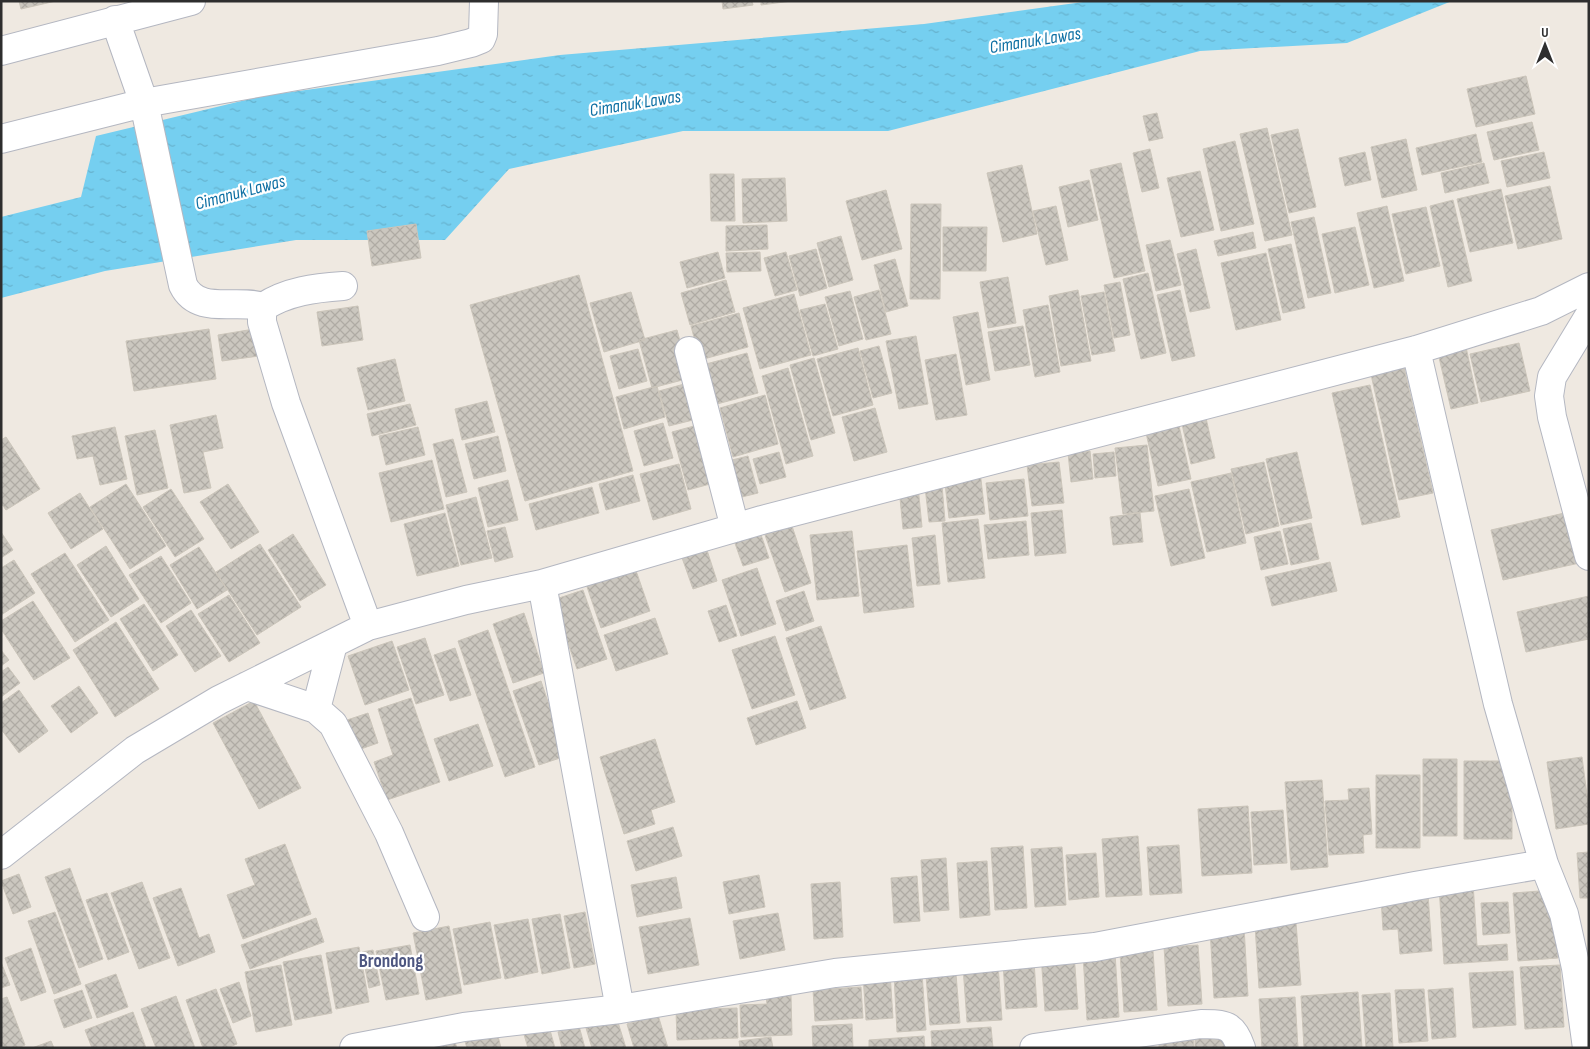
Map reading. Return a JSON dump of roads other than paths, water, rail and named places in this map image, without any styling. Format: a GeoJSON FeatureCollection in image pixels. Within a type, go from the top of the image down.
{"type":"FeatureCollection","features":[{"type":"Feature","properties":{"kind":"street"},"geometry":{"type":"LineString","coordinates":[[1,51],[191,1]]}},
{"type":"Feature","properties":{"kind":"street"},"geometry":{"type":"LineString","coordinates":[[1,139],[471,43],[481,39],[483,34],[484,1]]}},
{"type":"Feature","properties":{"kind":"street"},"geometry":{"type":"LineString","coordinates":[[115,20],[146,110],[183,285],[190,296],[214,304],[253,304],[263,307],[288,294],[312,288],[343,286]]}},
{"type":"Feature","properties":{"kind":"street"},"geometry":{"type":"LineString","coordinates":[[1,855],[135,750],[219,700],[368,626],[466,600],[542,584],[735,528],[1416,350],[1541,311],[1589,287]]}},
{"type":"Feature","properties":{"kind":"street"},"geometry":{"type":"LineString","coordinates":[[263,307],[262,322],[286,403],[368,626]]}},
{"type":"Feature","properties":{"kind":"street"},"geometry":{"type":"LineString","coordinates":[[1589,316],[1552,377],[1549,396],[1552,417],[1589,556]]}},
{"type":"Feature","properties":{"kind":"street"},"geometry":{"type":"LineString","coordinates":[[1416,350],[1498,704],[1544,864],[1564,914],[1576,968],[1587,1048]]}},
{"type":"Feature","properties":{"kind":"street"},"geometry":{"type":"LineString","coordinates":[[689,351],[735,528]]}},
{"type":"Feature","properties":{"kind":"street"},"geometry":{"type":"LineString","coordinates":[[542,584],[620,1009]]}},
{"type":"Feature","properties":{"kind":"street"},"geometry":{"type":"LineString","coordinates":[[316,710],[333,644]]}},
{"type":"Feature","properties":{"kind":"street"},"geometry":{"type":"LineString","coordinates":[[247,686],[316,710],[333,724],[389,833],[425,917]]}},
{"type":"Feature","properties":{"kind":"street"},"geometry":{"type":"LineString","coordinates":[[354,1048],[464,1027],[620,1009],[835,973],[1095,947],[1415,886],[1544,864]]}},
{"type":"Feature","properties":{"kind":"street"},"geometry":{"type":"LineString","coordinates":[[1034,1048],[1201,1024],[1220,1024],[1231,1028],[1241,1048]]}},
{"type":"Feature","properties":{"kind":"water","name":"Cimanuk Lawas"},"geometry":{"type":"Polygon","coordinates":[[[1090,1],[1452,1],[1347,43],[1200,51],[888,131],[683,131],[509,169],[445,240],[296,240],[105,271],[1,298],[1,217],[81,197],[96,136],[262,96],[560,55],[924,24],[1090,1]]]}},
{"type":"Feature","properties":{"kind":"district","name":"Brondong"},"geometry":{"type":"Point","coordinates":[391,960]}}]}
